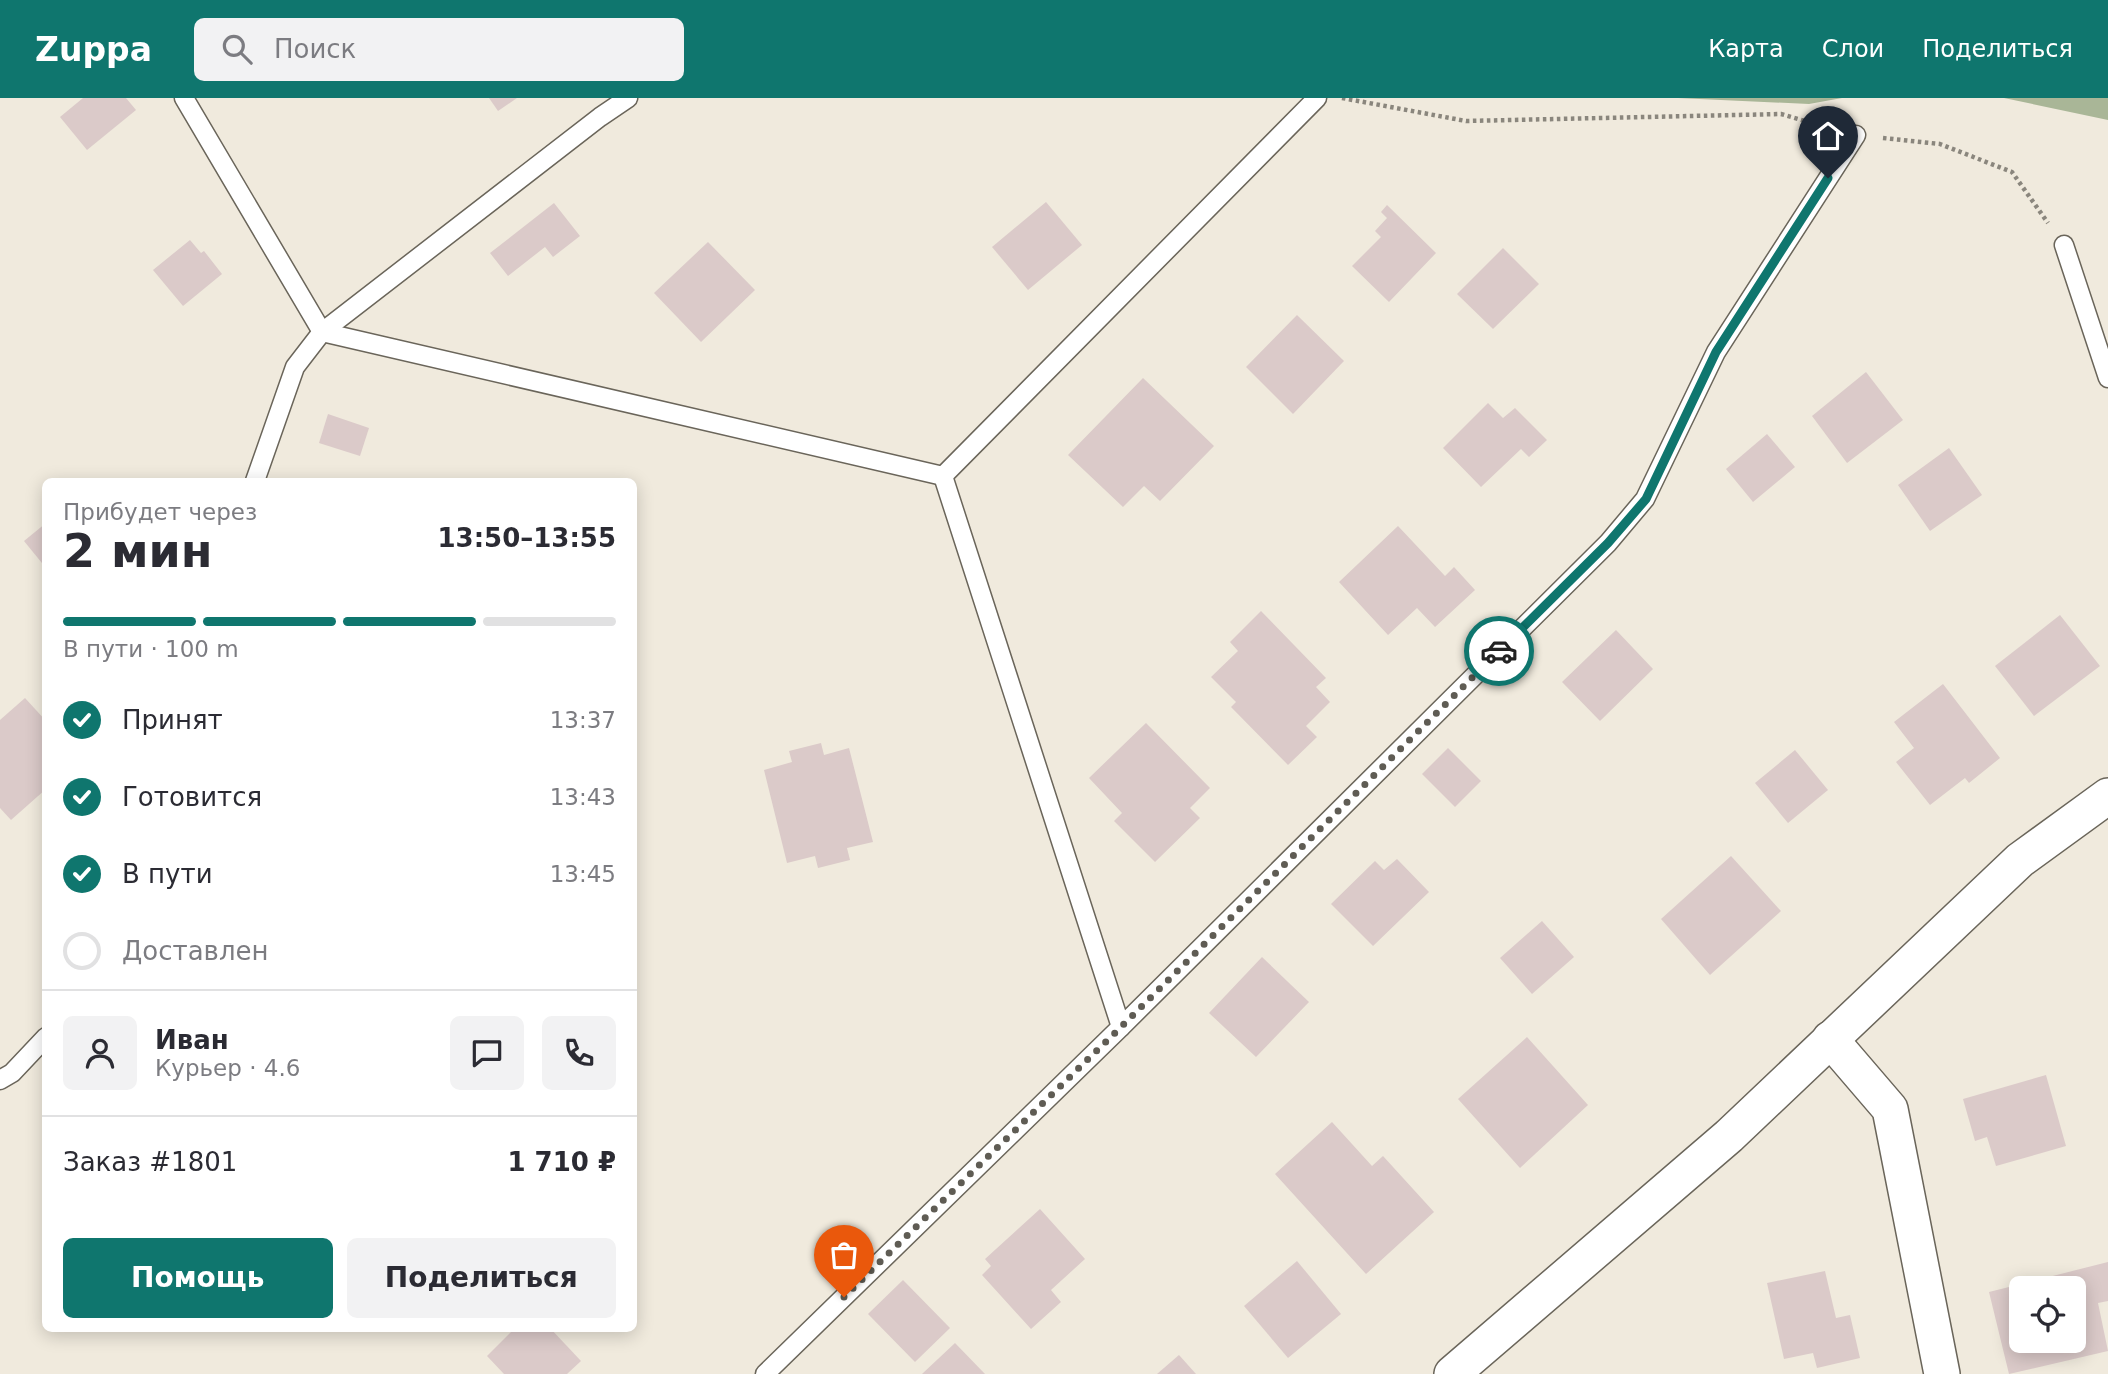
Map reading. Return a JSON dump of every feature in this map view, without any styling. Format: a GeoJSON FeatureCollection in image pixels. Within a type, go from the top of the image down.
{"type":"FeatureCollection","features":[{"type":"Feature","properties":{"kind":"street"},"geometry":{"type":"LineString","coordinates":[[1452,1374],[1729,1136],[2020,860],[2108,796]]}},
{"type":"Feature","properties":{"kind":"street"},"geometry":{"type":"LineString","coordinates":[[1830,1039],[1890,1109],[1942,1374]]}},
{"type":"Feature","properties":{"kind":"lane"},"geometry":{"type":"LineString","coordinates":[[184,98],[322,332],[943,476]]}},
{"type":"Feature","properties":{"kind":"lane"},"geometry":{"type":"LineString","coordinates":[[256,478],[295,367],[322,332],[628,98]]}},
{"type":"Feature","properties":{"kind":"lane"},"geometry":{"type":"LineString","coordinates":[[943,476],[1317,98]]}},
{"type":"Feature","properties":{"kind":"lane"},"geometry":{"type":"LineString","coordinates":[[765,1374],[1121,1027],[1598,552],[1646,499],[1716,352],[1856,135]]}},
{"type":"Feature","properties":{"kind":"lane"},"geometry":{"type":"LineString","coordinates":[[2064,245],[2108,377]]}},
{"type":"Feature","properties":{"kind":"lane"},"geometry":{"type":"LineString","coordinates":[[943,476],[1121,1027]]}},
{"type":"Feature","properties":{"kind":"lane"},"geometry":{"type":"LineString","coordinates":[[0,1080],[12,1073],[42,1042]]}},
{"type":"Feature","properties":{"kind":"path"},"geometry":{"type":"LineString","coordinates":[[1341,98],[1466,121],[1782,114],[1856,135],[1940,145],[2012,172],[2064,245]]}},
{"type":"Feature","properties":{"kind":"green space"},"geometry":{"type":"Polygon","coordinates":[[[1678,98],[1842,98],[1809,104],[1678,98]]]}},
{"type":"Feature","properties":{"kind":"green space"},"geometry":{"type":"Polygon","coordinates":[[[2004,98],[2108,98],[2108,120],[2004,98]]]}},
{"type":"Feature","properties":{"kind":"building"},"geometry":{"type":"Polygon","coordinates":[[[83,98],[126,98],[136,110],[87,150],[60,117],[83,98]]]}},
{"type":"Feature","properties":{"kind":"building"},"geometry":{"type":"Polygon","coordinates":[[[489,98],[517,98],[498,111],[489,98]]]}},
{"type":"Feature","properties":{"kind":"building"},"geometry":{"type":"Polygon","coordinates":[[[1046,202],[1082,245],[1028,290],[992,247],[1046,202]]]}},
{"type":"Feature","properties":{"kind":"building"},"geometry":{"type":"Polygon","coordinates":[[[554,203],[580,236],[553,257],[545,247],[508,276],[490,253],[554,203]]]}},
{"type":"Feature","properties":{"kind":"building"},"geometry":{"type":"Polygon","coordinates":[[[1387,205],[1436,253],[1389,302],[1352,266],[1381,237],[1375,231],[1387,218],[1381,212],[1387,205]]]}},
{"type":"Feature","properties":{"kind":"building"},"geometry":{"type":"Polygon","coordinates":[[[190,240],[201,253],[204,251],[222,274],[183,306],[153,270],[190,240]]]}},
{"type":"Feature","properties":{"kind":"building"},"geometry":{"type":"Polygon","coordinates":[[[708,242],[755,290],[701,342],[654,293],[708,242]]]}},
{"type":"Feature","properties":{"kind":"building"},"geometry":{"type":"Polygon","coordinates":[[[1503,248],[1539,284],[1493,329],[1457,294],[1503,248]]]}},
{"type":"Feature","properties":{"kind":"building"},"geometry":{"type":"Polygon","coordinates":[[[1297,315],[1344,361],[1293,414],[1246,367],[1297,315]]]}},
{"type":"Feature","properties":{"kind":"building"},"geometry":{"type":"Polygon","coordinates":[[[1866,372],[1903,420],[1847,463],[1812,416],[1866,372]]]}},
{"type":"Feature","properties":{"kind":"building"},"geometry":{"type":"Polygon","coordinates":[[[1143,378],[1214,446],[1160,501],[1144,486],[1123,507],[1068,455],[1143,378]]]}},
{"type":"Feature","properties":{"kind":"building"},"geometry":{"type":"Polygon","coordinates":[[[1488,403],[1503,418],[1515,408],[1547,440],[1529,457],[1521,449],[1481,487],[1443,448],[1488,403]]]}},
{"type":"Feature","properties":{"kind":"building"},"geometry":{"type":"Polygon","coordinates":[[[328,414],[369,428],[360,456],[319,443],[328,414]]]}},
{"type":"Feature","properties":{"kind":"building"},"geometry":{"type":"Polygon","coordinates":[[[1767,434],[1795,467],[1753,502],[1726,469],[1767,434]]]}},
{"type":"Feature","properties":{"kind":"building"},"geometry":{"type":"Polygon","coordinates":[[[1949,448],[1982,495],[1930,531],[1898,485],[1949,448]]]}},
{"type":"Feature","properties":{"kind":"building"},"geometry":{"type":"Polygon","coordinates":[[[42,526],[42,563],[24,541],[42,526]]]}},
{"type":"Feature","properties":{"kind":"building"},"geometry":{"type":"Polygon","coordinates":[[[1398,526],[1445,576],[1454,567],[1475,590],[1435,627],[1417,608],[1388,635],[1339,582],[1398,526]]]}},
{"type":"Feature","properties":{"kind":"building"},"geometry":{"type":"Polygon","coordinates":[[[1261,611],[1326,678],[1316,687],[1330,702],[1306,726],[1317,737],[1288,765],[1231,707],[1236,702],[1211,677],[1238,651],[1230,642],[1261,611]]]}},
{"type":"Feature","properties":{"kind":"building"},"geometry":{"type":"Polygon","coordinates":[[[2060,615],[2100,666],[2034,716],[1995,666],[2060,615]]]}},
{"type":"Feature","properties":{"kind":"building"},"geometry":{"type":"Polygon","coordinates":[[[1616,630],[1653,669],[1600,721],[1562,682],[1616,630]]]}},
{"type":"Feature","properties":{"kind":"building"},"geometry":{"type":"Polygon","coordinates":[[[1943,684],[2000,758],[1969,783],[1965,778],[1930,805],[1896,762],[1914,748],[1894,722],[1943,684]]]}},
{"type":"Feature","properties":{"kind":"building"},"geometry":{"type":"Polygon","coordinates":[[[25,698],[42,717],[42,793],[11,820],[0,808],[0,720],[25,698]]]}},
{"type":"Feature","properties":{"kind":"building"},"geometry":{"type":"Polygon","coordinates":[[[1146,723],[1210,788],[1190,808],[1200,818],[1155,862],[1114,821],[1122,813],[1089,778],[1146,723]]]}},
{"type":"Feature","properties":{"kind":"building"},"geometry":{"type":"Polygon","coordinates":[[[821,743],[824,755],[849,748],[873,842],[847,848],[850,860],[818,868],[815,856],[787,863],[764,770],[792,762],[789,751],[821,743]]]}},
{"type":"Feature","properties":{"kind":"building"},"geometry":{"type":"Polygon","coordinates":[[[1448,748],[1481,781],[1455,807],[1422,774],[1448,748]]]}},
{"type":"Feature","properties":{"kind":"building"},"geometry":{"type":"Polygon","coordinates":[[[1795,750],[1828,790],[1788,823],[1755,783],[1795,750]]]}},
{"type":"Feature","properties":{"kind":"building"},"geometry":{"type":"Polygon","coordinates":[[[1731,856],[1781,911],[1710,975],[1661,919],[1731,856]]]}},
{"type":"Feature","properties":{"kind":"building"},"geometry":{"type":"Polygon","coordinates":[[[1397,859],[1429,892],[1373,946],[1331,904],[1375,861],[1384,870],[1397,859]]]}},
{"type":"Feature","properties":{"kind":"building"},"geometry":{"type":"Polygon","coordinates":[[[1542,921],[1574,957],[1532,994],[1500,958],[1542,921]]]}},
{"type":"Feature","properties":{"kind":"building"},"geometry":{"type":"Polygon","coordinates":[[[1262,957],[1309,1002],[1256,1057],[1209,1013],[1262,957]]]}},
{"type":"Feature","properties":{"kind":"building"},"geometry":{"type":"Polygon","coordinates":[[[1527,1037],[1588,1105],[1520,1168],[1458,1099],[1527,1037]]]}},
{"type":"Feature","properties":{"kind":"building"},"geometry":{"type":"Polygon","coordinates":[[[2046,1075],[2066,1146],[1996,1166],[1987,1137],[1975,1141],[1963,1099],[2046,1075]]]}},
{"type":"Feature","properties":{"kind":"building"},"geometry":{"type":"Polygon","coordinates":[[[1332,1122],[1372,1166],[1383,1156],[1434,1212],[1366,1274],[1275,1174],[1332,1122]]]}},
{"type":"Feature","properties":{"kind":"building"},"geometry":{"type":"Polygon","coordinates":[[[1040,1209],[1085,1259],[1051,1290],[1061,1302],[1031,1329],[982,1275],[991,1266],[985,1259],[1040,1209]]]}},
{"type":"Feature","properties":{"kind":"building"},"geometry":{"type":"Polygon","coordinates":[[[1297,1261],[1341,1314],[1288,1358],[1244,1306],[1297,1261]]]}},
{"type":"Feature","properties":{"kind":"building"},"geometry":{"type":"Polygon","coordinates":[[[2108,1262],[2108,1301],[2098,1303],[2108,1351],[2009,1374],[1989,1292],[2009,1287],[2009,1353],[2086,1353],[2086,1276],[2052,1276],[2108,1262]]]}},
{"type":"Feature","properties":{"kind":"building"},"geometry":{"type":"Polygon","coordinates":[[[1825,1271],[1836,1318],[1850,1315],[1860,1358],[1817,1368],[1813,1353],[1784,1359],[1767,1283],[1825,1271]]]}},
{"type":"Feature","properties":{"kind":"building"},"geometry":{"type":"Polygon","coordinates":[[[903,1280],[950,1328],[915,1362],[868,1314],[903,1280]]]}},
{"type":"Feature","properties":{"kind":"building"},"geometry":{"type":"Polygon","coordinates":[[[511,1332],[554,1332],[581,1361],[567,1374],[504,1374],[487,1356],[511,1332]]]}},
{"type":"Feature","properties":{"kind":"building"},"geometry":{"type":"Polygon","coordinates":[[[955,1343],[985,1374],[922,1374],[955,1343]]]}},
{"type":"Feature","properties":{"kind":"building"},"geometry":{"type":"Polygon","coordinates":[[[1179,1355],[1196,1374],[1157,1374],[1179,1355]]]}},
{"type":"Feature","properties":{"kind":"way so far"},"geometry":{"type":"LineString","coordinates":[[844,1297],[1121,1027],[1499,651]]}},
{"type":"Feature","properties":{"kind":"route"},"geometry":{"type":"LineString","coordinates":[[1499,651],[1608,543],[1646,499],[1716,352],[1828,178]]}}]}
